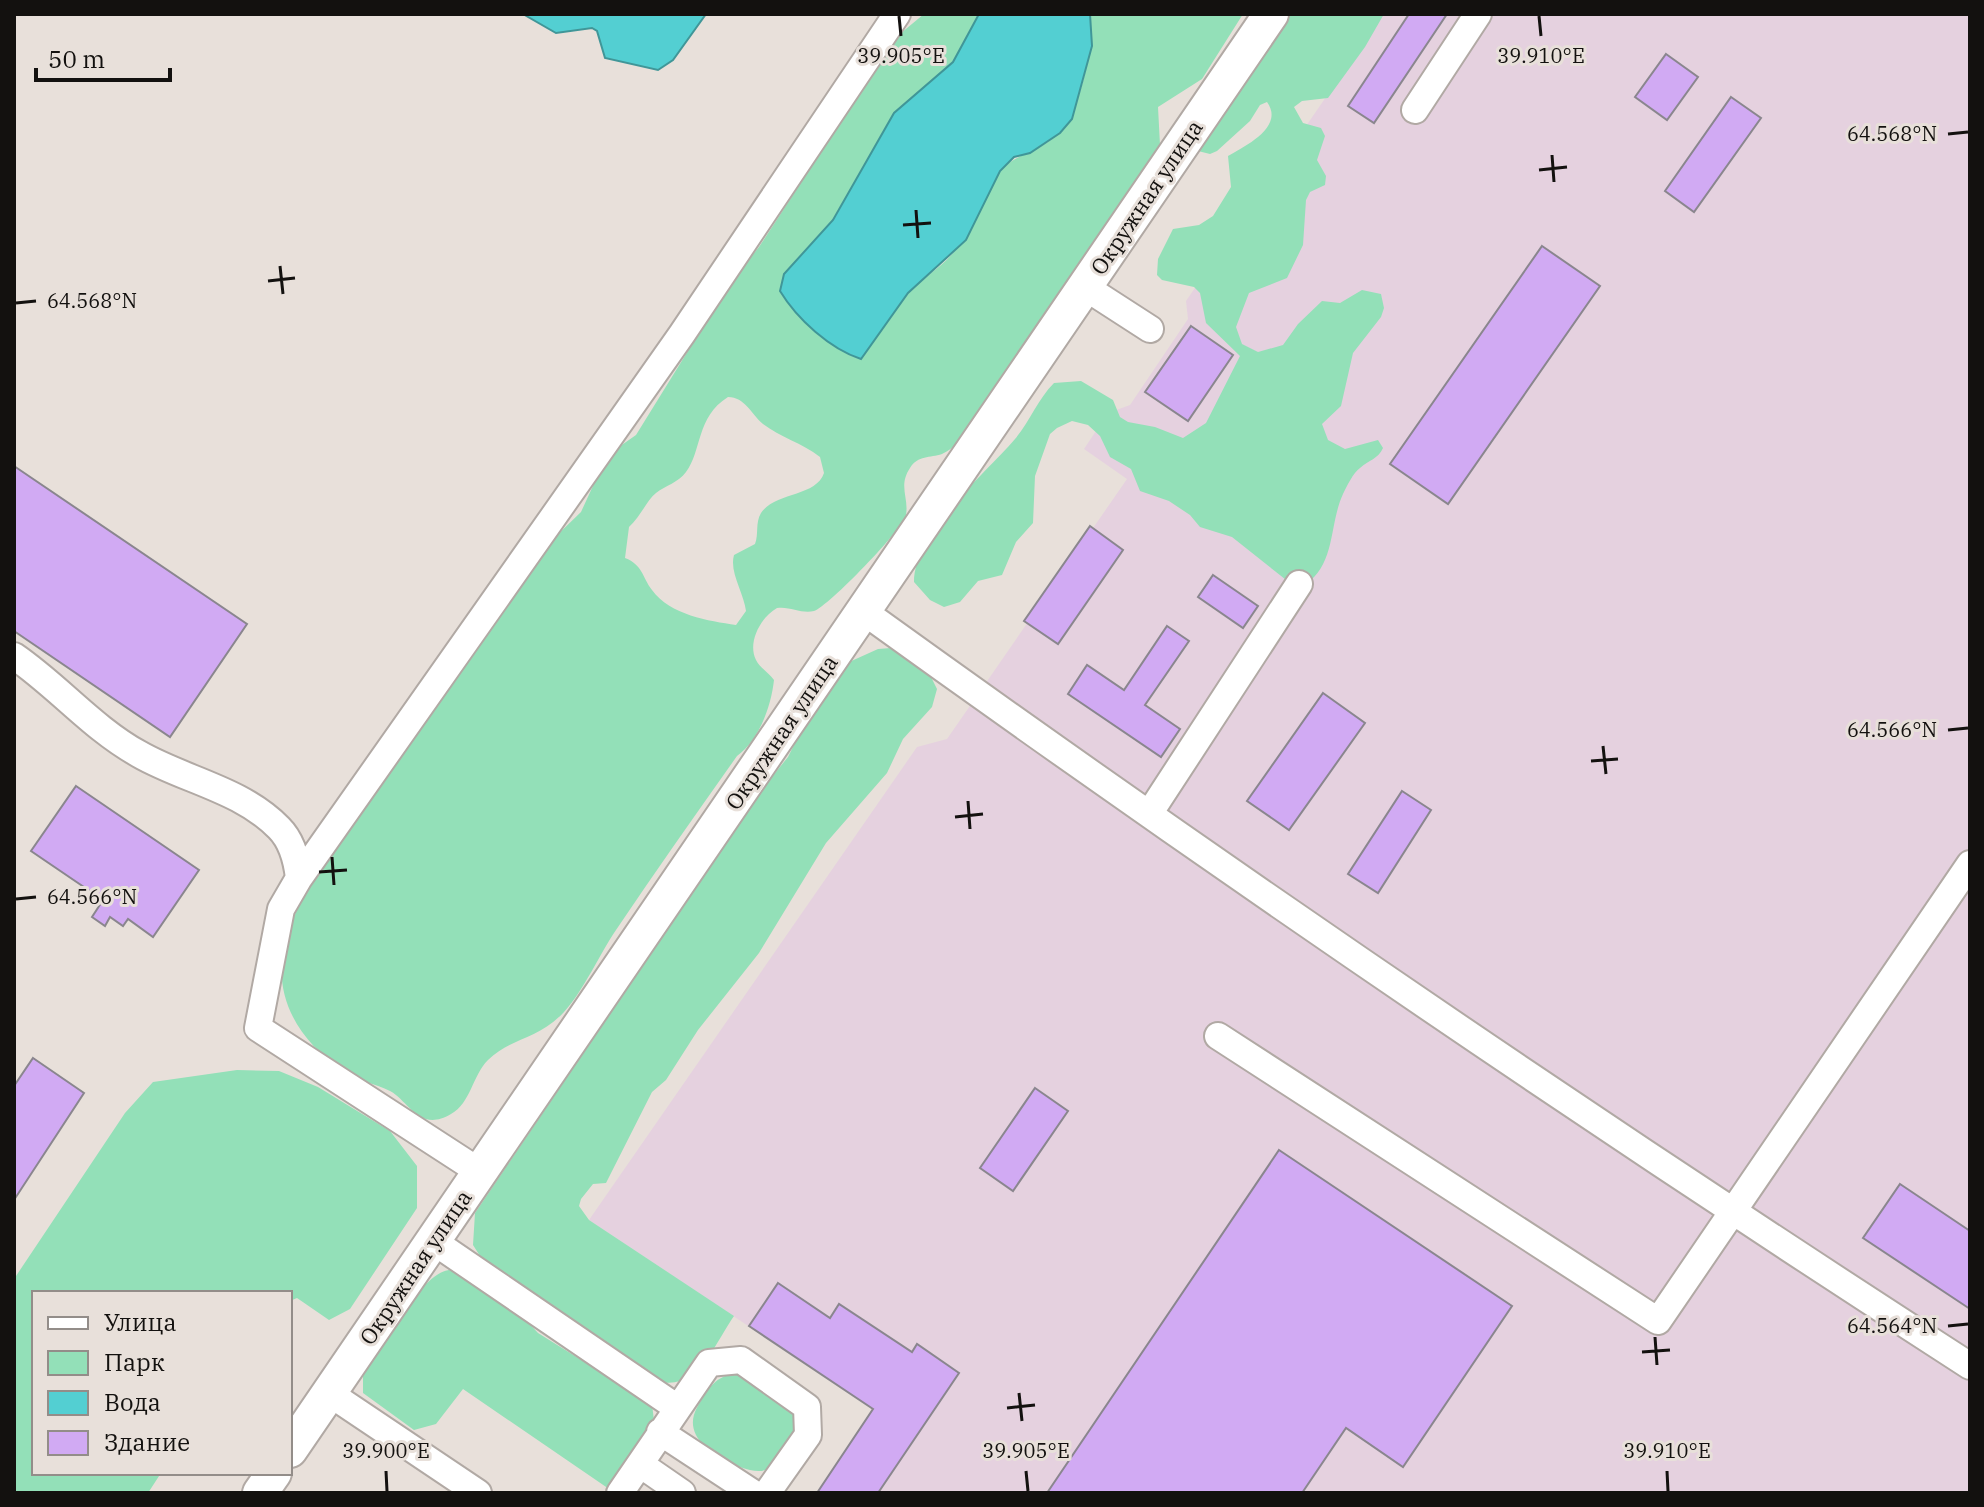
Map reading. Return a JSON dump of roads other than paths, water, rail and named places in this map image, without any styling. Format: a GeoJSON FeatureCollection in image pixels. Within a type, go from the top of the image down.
{"type":"FeatureCollection","features":[{"type":"Feature","properties":{"kind":"main road","name":"Окружная улица"},"geometry":{"type":"LineString","coordinates":[[292,1447],[1271,14]]}},
{"type":"Feature","properties":{"kind":"main road"},"geometry":{"type":"LineString","coordinates":[[260,1493],[273,1475]]}},
{"type":"Feature","properties":{"kind":"lane"},"geometry":{"type":"LineString","coordinates":[[480,1172],[258,1028],[281,909],[299,878],[682,334],[897,14]]}},
{"type":"Feature","properties":{"kind":"lane"},"geometry":{"type":"LineString","coordinates":[[1415,110],[1478,14]]}},
{"type":"Feature","properties":{"kind":"lane"},"geometry":{"type":"LineString","coordinates":[[1085,287],[1150,329]]}},
{"type":"Feature","properties":{"kind":"lane"},"geometry":{"type":"LineString","coordinates":[[1149,814],[1299,584]]}},
{"type":"Feature","properties":{"kind":"lane"},"geometry":{"type":"LineString","coordinates":[[863,611],[1149,814],[1734,1214],[1970,1366]]}},
{"type":"Feature","properties":{"kind":"lane"},"geometry":{"type":"LineString","coordinates":[[14,656],[58,689],[91,722],[138,754],[232,795],[280,828],[293,853],[299,878]]}},
{"type":"Feature","properties":{"kind":"lane"},"geometry":{"type":"LineString","coordinates":[[1218,1036],[1658,1321],[1734,1214],[1970,864]]}},
{"type":"Feature","properties":{"kind":"lane"},"geometry":{"type":"LineString","coordinates":[[433,1241],[676,1407]]}},
{"type":"Feature","properties":{"kind":"lane"},"geometry":{"type":"LineString","coordinates":[[620,1493],[709,1363],[741,1360],[807,1407],[808,1435],[767,1493]]}},
{"type":"Feature","properties":{"kind":"lane"},"geometry":{"type":"LineString","coordinates":[[329,1393],[478,1493]]}},
{"type":"Feature","properties":{"kind":"lane"},"geometry":{"type":"LineString","coordinates":[[660,1432],[753,1493]]}},
{"type":"Feature","properties":{"kind":"lane"},"geometry":{"type":"LineString","coordinates":[[640,1464],[682,1493]]}},
{"type":"Feature","properties":{"kind":"water"},"geometry":{"type":"Polygon","coordinates":[[[523,14],[706,14],[673,60],[658,70],[605,58],[597,31],[592,28],[556,33],[523,14]]]}},
{"type":"Feature","properties":{"kind":"water"},"geometry":{"type":"Polygon","coordinates":[[[979,14],[1090,14],[1092,46],[1072,119],[1060,133],[1030,153],[1014,157],[1000,171],[966,240],[908,293],[861,359],[826,340],[795,312],[780,291],[784,274],[833,220],[894,113],[953,62],[979,14]]]}}]}
